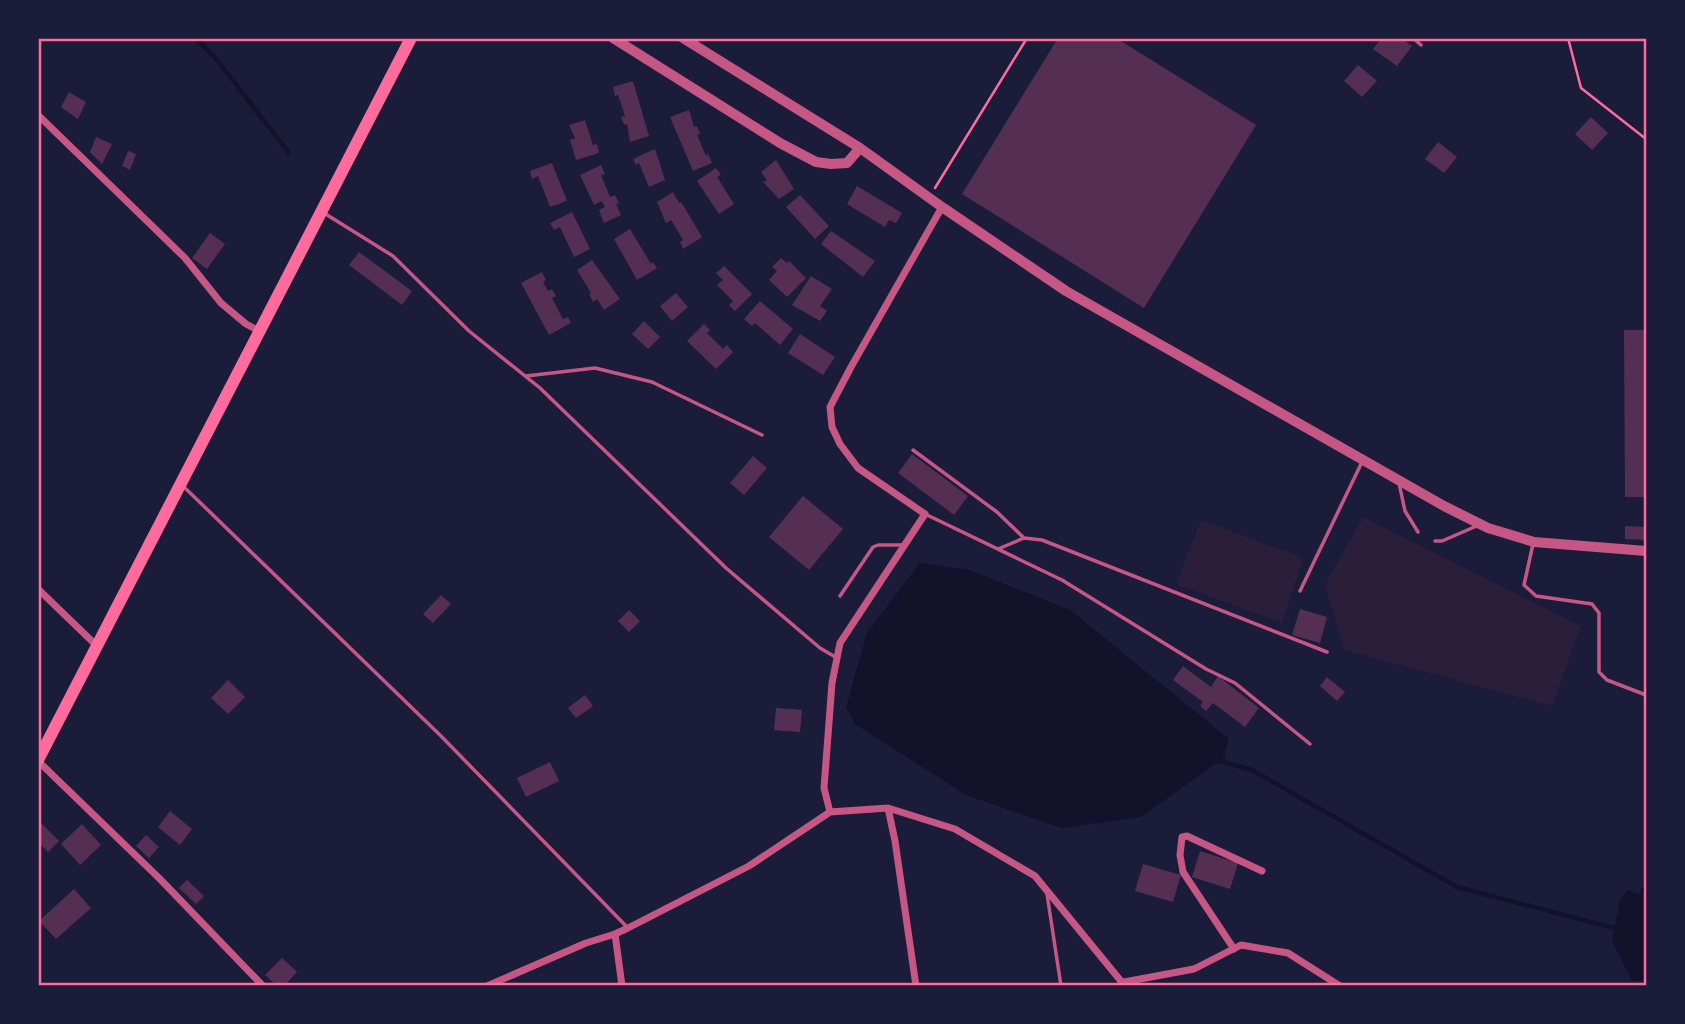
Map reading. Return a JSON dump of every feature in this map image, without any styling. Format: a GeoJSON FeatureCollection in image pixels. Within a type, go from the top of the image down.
{"type":"FeatureCollection","features":[{"type":"Feature","properties":{"kind":"main road"},"geometry":{"type":"LineString","coordinates":[[38,760],[411,38]]}},
{"type":"Feature","properties":{"kind":"street"},"geometry":{"type":"LineString","coordinates":[[612,38],[780,143],[816,162],[847,163],[860,148]]}},
{"type":"Feature","properties":{"kind":"street"},"geometry":{"type":"LineString","coordinates":[[683,38],[860,148],[1066,291],[1399,481],[1480,524],[1534,542],[1647,551]]}},
{"type":"Feature","properties":{"kind":"street"},"geometry":{"type":"LineString","coordinates":[[38,115],[185,258],[221,303],[246,324],[261,332]]}},
{"type":"Feature","properties":{"kind":"street"},"geometry":{"type":"LineString","coordinates":[[830,812],[824,788],[832,683],[840,643],[925,514],[858,468],[840,444],[832,427],[830,407],[942,207]]}},
{"type":"Feature","properties":{"kind":"street"},"geometry":{"type":"LineString","coordinates":[[38,589],[97,646]]}},
{"type":"Feature","properties":{"kind":"street"},"geometry":{"type":"LineString","coordinates":[[38,760],[160,879],[263,985]]}},
{"type":"Feature","properties":{"kind":"street"},"geometry":{"type":"LineString","coordinates":[[888,808],[916,985]]}},
{"type":"Feature","properties":{"kind":"street"},"geometry":{"type":"LineString","coordinates":[[487,985],[628,928],[749,866],[830,812],[888,808],[955,829],[1035,876],[1124,984],[1194,969],[1241,945],[1288,953],[1340,985]]}},
{"type":"Feature","properties":{"kind":"street"},"geometry":{"type":"LineString","coordinates":[[1234,948],[1183,873],[1180,855],[1182,837],[1187,836],[1262,871]]}},
{"type":"Feature","properties":{"kind":"street"},"geometry":{"type":"LineString","coordinates":[[615,934],[622,985]]}},
{"type":"Feature","properties":{"kind":"lane"},"geometry":{"type":"LineString","coordinates":[[1413,38],[1421,45]]}},
{"type":"Feature","properties":{"kind":"lane"},"geometry":{"type":"LineString","coordinates":[[322,212],[393,256],[469,331],[526,376],[616,460],[726,568],[820,648],[837,658]]}},
{"type":"Feature","properties":{"kind":"lane"},"geometry":{"type":"LineString","coordinates":[[526,376],[595,368],[652,382],[762,435]]}},
{"type":"Feature","properties":{"kind":"lane"},"geometry":{"type":"LineString","coordinates":[[913,450],[997,512],[1024,538]]}},
{"type":"Feature","properties":{"kind":"lane"},"geometry":{"type":"LineString","coordinates":[[1300,591],[1363,460]]}},
{"type":"Feature","properties":{"kind":"lane"},"geometry":{"type":"LineString","coordinates":[[1399,481],[1405,511],[1419,531]]}},
{"type":"Feature","properties":{"kind":"lane"},"geometry":{"type":"LineString","coordinates":[[181,484],[441,736],[628,928]]}},
{"type":"Feature","properties":{"kind":"lane"},"geometry":{"type":"LineString","coordinates":[[925,514],[1062,580],[1206,668],[1236,683],[1310,744]]}},
{"type":"Feature","properties":{"kind":"lane"},"geometry":{"type":"LineString","coordinates":[[1435,541],[1441,541],[1480,524]]}},
{"type":"Feature","properties":{"kind":"lane"},"geometry":{"type":"LineString","coordinates":[[998,549],[1024,538],[1042,540],[1327,652]]}},
{"type":"Feature","properties":{"kind":"lane"},"geometry":{"type":"LineString","coordinates":[[1534,542],[1524,585],[1536,596],[1592,604],[1599,613],[1599,672],[1607,680],[1647,695]]}},
{"type":"Feature","properties":{"kind":"lane"},"geometry":{"type":"LineString","coordinates":[[840,596],[873,547],[905,545]]}},
{"type":"Feature","properties":{"kind":"lane"},"geometry":{"type":"LineString","coordinates":[[1046,889],[1061,985]]}},
{"type":"Feature","properties":{"kind":"path"},"geometry":{"type":"LineString","coordinates":[[929,198],[1027,38]]}},
{"type":"Feature","properties":{"kind":"path"},"geometry":{"type":"LineString","coordinates":[[1568,38],[1581,88],[1647,139]]}},
{"type":"Feature","properties":{"kind":"shaded area"},"geometry":{"type":"Polygon","coordinates":[[[1363,517],[1581,626],[1552,706],[1344,650],[1325,585],[1363,517]]]}},
{"type":"Feature","properties":{"kind":"shaded area"},"geometry":{"type":"Polygon","coordinates":[[[1201,520],[1304,558],[1282,623],[1176,584],[1201,520]]]}},
{"type":"Feature","properties":{"kind":"shaded area"},"geometry":{"type":"Polygon","coordinates":[[[920,563],[969,570],[1070,610],[1228,738],[1225,757],[1141,817],[1062,828],[966,795],[855,724],[846,707],[867,633],[920,563]]]}},
{"type":"Feature","properties":{"kind":"shaded area"},"geometry":{"type":"Polygon","coordinates":[[[1646,879],[1646,981],[1632,981],[1612,940],[1620,899],[1628,890],[1639,895],[1646,879]]]}},
{"type":"Feature","properties":{"kind":"building"},"geometry":{"type":"Polygon","coordinates":[[[1058,38],[1116,38],[1256,125],[1144,308],[962,194],[1058,38]]]}},
{"type":"Feature","properties":{"kind":"building"},"geometry":{"type":"Polygon","coordinates":[[[1382,38],[1401,38],[1412,46],[1397,66],[1373,49],[1382,38]]]}},
{"type":"Feature","properties":{"kind":"building"},"geometry":{"type":"Polygon","coordinates":[[[1358,65],[1377,81],[1362,97],[1344,81],[1358,65]]]}},
{"type":"Feature","properties":{"kind":"building"},"geometry":{"type":"Polygon","coordinates":[[[633,81],[649,136],[630,142],[627,124],[624,125],[621,117],[625,116],[613,87],[633,81]]]}},
{"type":"Feature","properties":{"kind":"building"},"geometry":{"type":"Polygon","coordinates":[[[69,92],[86,102],[78,119],[61,107],[69,92]]]}},
{"type":"Feature","properties":{"kind":"building"},"geometry":{"type":"Polygon","coordinates":[[[689,110],[706,156],[708,154],[712,163],[693,171],[670,117],[689,110]]]}},
{"type":"Feature","properties":{"kind":"building"},"geometry":{"type":"Polygon","coordinates":[[[1591,117],[1608,133],[1592,150],[1575,134],[1591,117]]]}},
{"type":"Feature","properties":{"kind":"building"},"geometry":{"type":"Polygon","coordinates":[[[585,120],[593,145],[597,144],[599,153],[576,160],[570,140],[575,138],[569,125],[585,120]]]}},
{"type":"Feature","properties":{"kind":"building"},"geometry":{"type":"Polygon","coordinates":[[[96,137],[112,144],[102,164],[90,152],[96,137]]]}},
{"type":"Feature","properties":{"kind":"building"},"geometry":{"type":"Polygon","coordinates":[[[1438,142],[1457,157],[1444,173],[1425,159],[1438,142]]]}},
{"type":"Feature","properties":{"kind":"building"},"geometry":{"type":"Polygon","coordinates":[[[655,149],[665,180],[649,187],[639,163],[636,165],[633,159],[655,149]]]}},
{"type":"Feature","properties":{"kind":"building"},"geometry":{"type":"Polygon","coordinates":[[[128,151],[136,154],[130,170],[122,166],[128,151]]]}},
{"type":"Feature","properties":{"kind":"building"},"geometry":{"type":"Polygon","coordinates":[[[776,160],[794,189],[779,199],[763,182],[767,180],[761,172],[776,160]]]}},
{"type":"Feature","properties":{"kind":"building"},"geometry":{"type":"Polygon","coordinates":[[[552,163],[567,201],[550,207],[538,176],[532,179],[530,171],[552,163]]]}},
{"type":"Feature","properties":{"kind":"building"},"geometry":{"type":"Polygon","coordinates":[[[601,165],[605,174],[601,175],[610,197],[615,195],[619,203],[616,204],[621,215],[604,223],[599,210],[605,207],[602,201],[594,205],[580,175],[601,165]]]}},
{"type":"Feature","properties":{"kind":"building"},"geometry":{"type":"Polygon","coordinates":[[[716,168],[721,175],[717,177],[734,204],[719,214],[697,181],[716,168]]]}},
{"type":"Feature","properties":{"kind":"building"},"geometry":{"type":"Polygon","coordinates":[[[857,186],[902,213],[896,223],[889,220],[885,227],[847,204],[857,186]]]}},
{"type":"Feature","properties":{"kind":"building"},"geometry":{"type":"Polygon","coordinates":[[[673,192],[702,237],[683,249],[680,242],[683,240],[671,220],[666,223],[657,202],[673,192]]]}},
{"type":"Feature","properties":{"kind":"building"},"geometry":{"type":"Polygon","coordinates":[[[800,195],[829,226],[815,239],[786,207],[800,195]]]}},
{"type":"Feature","properties":{"kind":"building"},"geometry":{"type":"Polygon","coordinates":[[[572,212],[590,249],[574,257],[560,227],[554,230],[550,223],[572,212]]]}},
{"type":"Feature","properties":{"kind":"building"},"geometry":{"type":"Polygon","coordinates":[[[630,229],[651,264],[653,262],[657,268],[637,280],[614,239],[630,229]]]}},
{"type":"Feature","properties":{"kind":"building"},"geometry":{"type":"Polygon","coordinates":[[[831,231],[875,261],[863,277],[821,244],[831,231]]]}},
{"type":"Feature","properties":{"kind":"building"},"geometry":{"type":"Polygon","coordinates":[[[210,233],[225,244],[207,269],[192,258],[210,233]]]}},
{"type":"Feature","properties":{"kind":"building"},"geometry":{"type":"Polygon","coordinates":[[[359,252],[412,291],[402,305],[349,265],[359,252]]]}},
{"type":"Feature","properties":{"kind":"building"},"geometry":{"type":"Polygon","coordinates":[[[781,258],[787,263],[789,261],[806,278],[787,297],[769,280],[777,271],[772,267],[781,258]]]}},
{"type":"Feature","properties":{"kind":"building"},"geometry":{"type":"Polygon","coordinates":[[[592,260],[620,299],[604,310],[597,299],[593,302],[589,294],[591,293],[577,270],[592,260]]]}},
{"type":"Feature","properties":{"kind":"building"},"geometry":{"type":"Polygon","coordinates":[[[724,266],[752,294],[735,311],[729,305],[733,301],[717,285],[723,280],[716,273],[724,266]]]}},
{"type":"Feature","properties":{"kind":"building"},"geometry":{"type":"Polygon","coordinates":[[[542,272],[546,280],[543,282],[548,291],[552,289],[556,296],[552,298],[563,319],[568,317],[571,323],[549,335],[521,283],[542,272]]]}},
{"type":"Feature","properties":{"kind":"building"},"geometry":{"type":"Polygon","coordinates":[[[811,276],[832,289],[820,306],[827,311],[820,321],[792,305],[811,276]]]}},
{"type":"Feature","properties":{"kind":"building"},"geometry":{"type":"Polygon","coordinates":[[[676,293],[688,307],[672,321],[660,306],[676,293]]]}},
{"type":"Feature","properties":{"kind":"building"},"geometry":{"type":"Polygon","coordinates":[[[760,301],[793,329],[780,345],[755,323],[752,326],[744,319],[760,301]]]}},
{"type":"Feature","properties":{"kind":"building"},"geometry":{"type":"Polygon","coordinates":[[[644,321],[660,337],[648,349],[632,334],[644,321]]]}},
{"type":"Feature","properties":{"kind":"building"},"geometry":{"type":"Polygon","coordinates":[[[704,324],[710,330],[707,333],[723,349],[727,345],[733,352],[716,369],[687,341],[704,324]]]}},
{"type":"Feature","properties":{"kind":"building"},"geometry":{"type":"Polygon","coordinates":[[[1624,330],[1646,330],[1646,497],[1625,497],[1624,330]]]}},
{"type":"Feature","properties":{"kind":"building"},"geometry":{"type":"Polygon","coordinates":[[[800,334],[835,357],[823,375],[788,353],[800,334]]]}},
{"type":"Feature","properties":{"kind":"building"},"geometry":{"type":"Polygon","coordinates":[[[912,454],[968,496],[954,515],[898,473],[912,454]]]}},
{"type":"Feature","properties":{"kind":"building"},"geometry":{"type":"Polygon","coordinates":[[[753,456],[767,468],[744,495],[730,483],[753,456]]]}},
{"type":"Feature","properties":{"kind":"building"},"geometry":{"type":"Polygon","coordinates":[[[803,496],[843,529],[809,570],[769,537],[803,496]]]}},
{"type":"Feature","properties":{"kind":"building"},"geometry":{"type":"Polygon","coordinates":[[[1625,526],[1646,527],[1646,540],[1625,539],[1625,526]]]}},
{"type":"Feature","properties":{"kind":"building"},"geometry":{"type":"Polygon","coordinates":[[[441,595],[451,604],[433,623],[423,614],[441,595]]]}},
{"type":"Feature","properties":{"kind":"building"},"geometry":{"type":"Polygon","coordinates":[[[1300,609],[1327,617],[1320,643],[1292,635],[1300,609]]]}},
{"type":"Feature","properties":{"kind":"building"},"geometry":{"type":"Polygon","coordinates":[[[629,610],[640,621],[629,632],[618,621],[629,610]]]}},
{"type":"Feature","properties":{"kind":"building"},"geometry":{"type":"Polygon","coordinates":[[[1183,666],[1211,687],[1218,676],[1259,708],[1245,727],[1213,703],[1206,711],[1200,706],[1203,702],[1173,680],[1183,666]]]}},
{"type":"Feature","properties":{"kind":"building"},"geometry":{"type":"Polygon","coordinates":[[[1327,677],[1345,692],[1337,701],[1320,686],[1327,677]]]}},
{"type":"Feature","properties":{"kind":"building"},"geometry":{"type":"Polygon","coordinates":[[[228,680],[245,697],[228,714],[211,698],[228,680]]]}},
{"type":"Feature","properties":{"kind":"building"},"geometry":{"type":"Polygon","coordinates":[[[585,695],[593,706],[576,718],[568,708],[585,695]]]}},
{"type":"Feature","properties":{"kind":"building"},"geometry":{"type":"Polygon","coordinates":[[[776,708],[802,710],[800,732],[774,730],[776,708]]]}},
{"type":"Feature","properties":{"kind":"building"},"geometry":{"type":"Polygon","coordinates":[[[550,762],[559,781],[526,797],[517,778],[550,762]]]}},
{"type":"Feature","properties":{"kind":"building"},"geometry":{"type":"Polygon","coordinates":[[[170,811],[192,829],[180,845],[158,827],[170,811]]]}},
{"type":"Feature","properties":{"kind":"building"},"geometry":{"type":"Polygon","coordinates":[[[38,820],[59,841],[48,852],[38,842],[38,820]]]}},
{"type":"Feature","properties":{"kind":"building"},"geometry":{"type":"Polygon","coordinates":[[[82,824],[101,845],[80,865],[61,844],[82,824]]]}},
{"type":"Feature","properties":{"kind":"building"},"geometry":{"type":"Polygon","coordinates":[[[146,835],[159,847],[149,858],[136,846],[146,835]]]}},
{"type":"Feature","properties":{"kind":"building"},"geometry":{"type":"Polygon","coordinates":[[[1200,851],[1238,863],[1230,889],[1192,877],[1200,851]]]}},
{"type":"Feature","properties":{"kind":"building"},"geometry":{"type":"Polygon","coordinates":[[[1143,864],[1181,875],[1173,902],[1135,891],[1143,864]]]}},
{"type":"Feature","properties":{"kind":"building"},"geometry":{"type":"Polygon","coordinates":[[[187,880],[204,896],[196,904],[179,888],[187,880]]]}},
{"type":"Feature","properties":{"kind":"building"},"geometry":{"type":"Polygon","coordinates":[[[74,889],[91,908],[56,939],[39,921],[74,889]]]}},
{"type":"Feature","properties":{"kind":"building"},"geometry":{"type":"Polygon","coordinates":[[[282,958],[297,972],[284,986],[277,986],[265,975],[282,958]]]}},
{"type":"Feature","properties":{"kind":"waterway"},"geometry":{"type":"LineString","coordinates":[[195,38],[215,57],[288,152]]}},
{"type":"Feature","properties":{"kind":"waterway"},"geometry":{"type":"LineString","coordinates":[[1217,760],[1252,770],[1457,887],[1618,929]]}}]}
